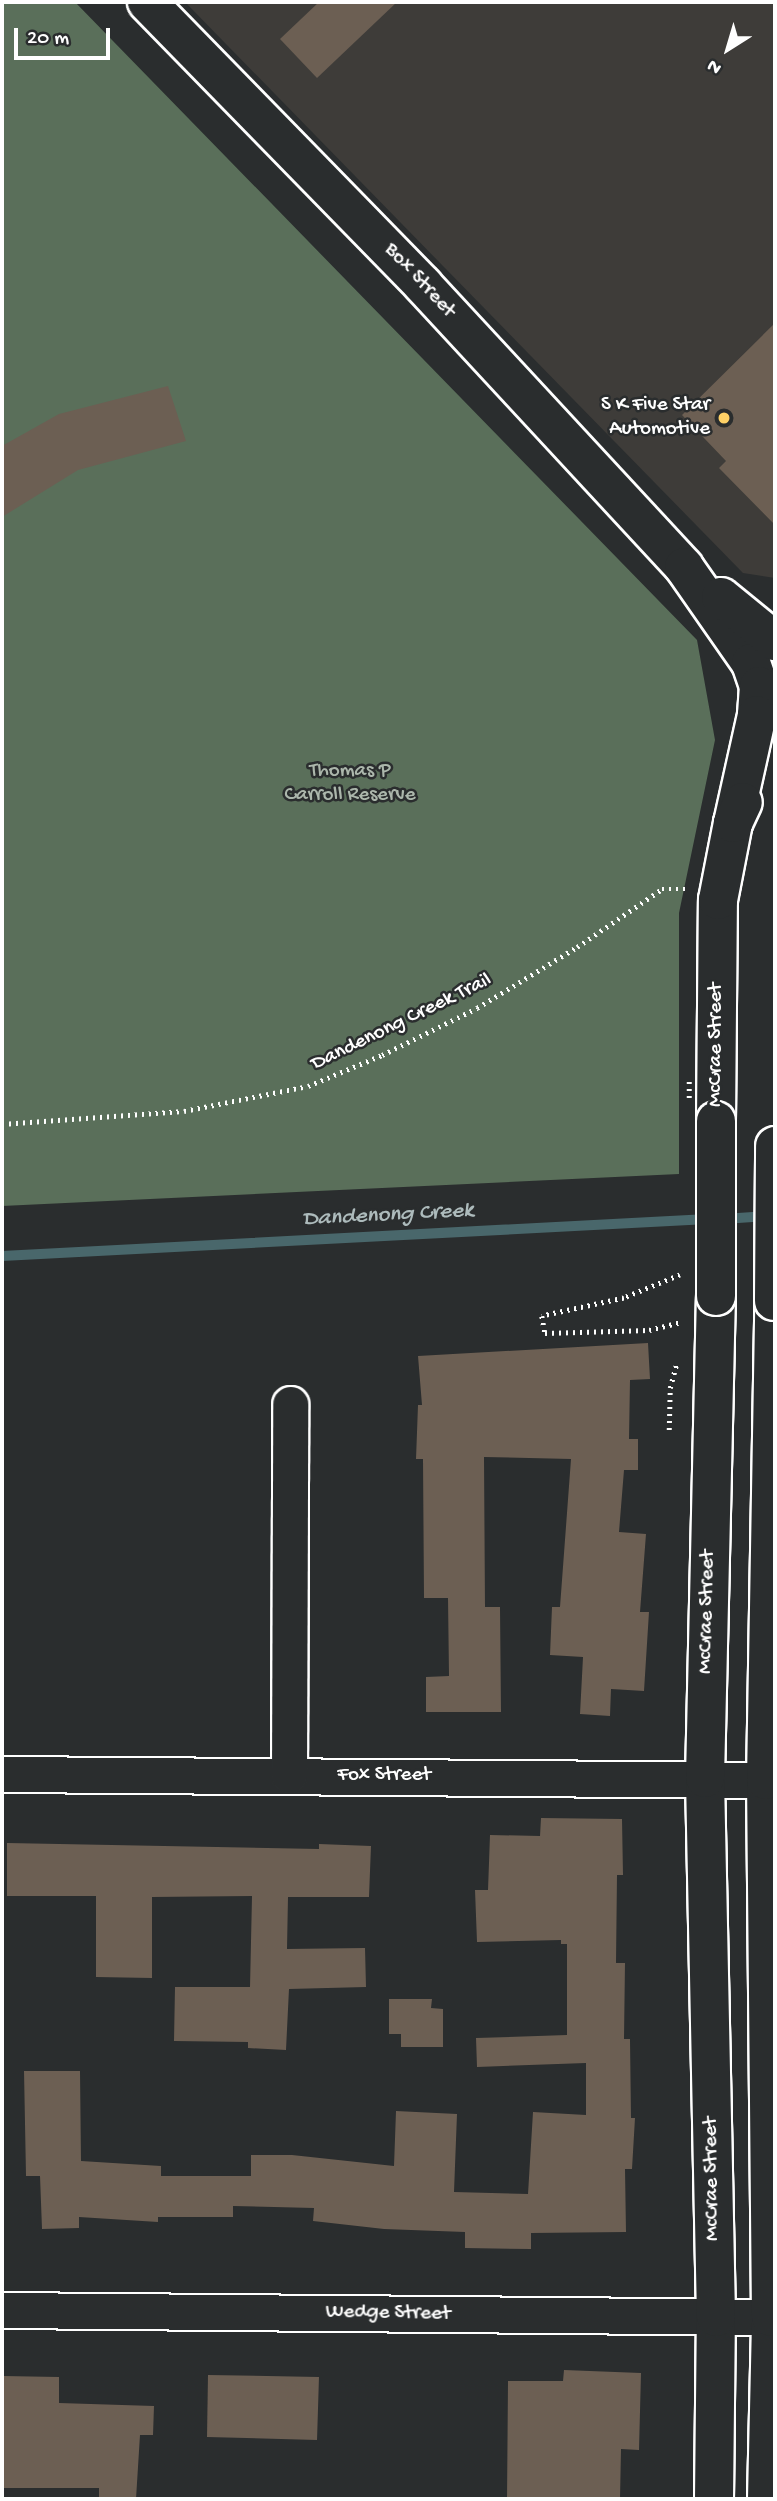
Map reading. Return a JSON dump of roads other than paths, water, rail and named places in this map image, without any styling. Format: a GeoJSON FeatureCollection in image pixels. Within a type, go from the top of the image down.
{"type":"FeatureCollection","features":[{"type":"Feature","properties":{"kind":"main road","name":"Box Street"},"geometry":{"type":"LineString","coordinates":[[147,2],[423,285],[684,568],[751,663],[759,686],[757,715],[733,823]]}},
{"type":"Feature","properties":{"kind":"main road","name":"Box Street"},"geometry":{"type":"LineString","coordinates":[[684,568],[775,641]]}},
{"type":"Feature","properties":{"kind":"main road","name":"McCrae Street"},"geometry":{"type":"LineString","coordinates":[[714,2499],[716,2317],[699,1295],[716,1121],[718,900],[733,823],[775,736]]}},
{"type":"Feature","properties":{"kind":"main road"},"geometry":{"type":"LineString","coordinates":[[768,2499],[773,2316],[766,1780],[775,1146]]}},
{"type":"Feature","properties":{"kind":"street"},"geometry":{"type":"LineString","coordinates":[[289,1776],[290,1404]]}},
{"type":"Feature","properties":{"kind":"street","name":"Fox Street"},"geometry":{"type":"LineString","coordinates":[[2,1774],[766,1780]]}},
{"type":"Feature","properties":{"kind":"street","name":"Wedge Street"},"geometry":{"type":"LineString","coordinates":[[2,2310],[773,2316]]}},
{"type":"Feature","properties":{"kind":"waterway","name":"Dandenong Creek"},"geometry":{"type":"LineString","coordinates":[[723,1219],[768,1216]]}},
{"type":"Feature","properties":{"kind":"waterway","name":"Dandenong Creek"},"geometry":{"type":"LineString","coordinates":[[2,1256],[708,1219]]}},
{"type":"Feature","properties":{"kind":"place","name":"S K Five Star Automotive"},"geometry":{"type":"Point","coordinates":[724,418]}},
{"type":"Feature","properties":{"kind":"park label","name":"Thomas P Carroll Reserve"},"geometry":{"type":"Point","coordinates":[350,784]}}]}
